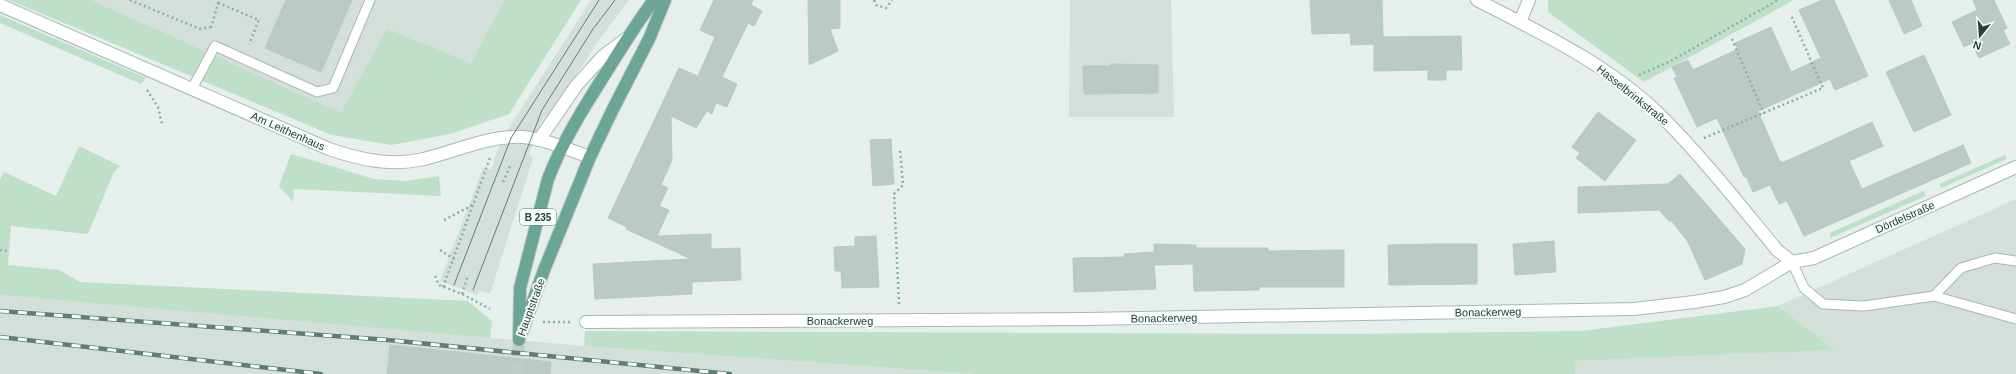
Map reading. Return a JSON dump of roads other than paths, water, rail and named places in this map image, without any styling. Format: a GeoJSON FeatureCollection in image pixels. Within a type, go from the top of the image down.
{"type":"FeatureCollection","features":[{"type":"Feature","properties":{"kind":"main road","name":"Hauptstraße"},"geometry":{"type":"LineString","coordinates":[[654,0],[627,38],[561,147],[548,179],[520,288],[519,340],[544,270],[590,157],[615,104],[649,39],[665,0]]}},
{"type":"Feature","properties":{"kind":"street","name":"Hasselbrinkstraße"},"geometry":{"type":"LineString","coordinates":[[1477,0],[1581,55],[1621,83],[1658,113],[1688,145],[1777,250],[1792,262]]}},
{"type":"Feature","properties":{"kind":"street"},"geometry":{"type":"LineString","coordinates":[[1520,22],[1529,0]]}},
{"type":"Feature","properties":{"kind":"street","name":"Am Leithenhaus"},"geometry":{"type":"LineString","coordinates":[[0,5],[329,149],[357,158],[395,162],[410,161],[478,143],[522,137],[538,140],[590,157]]}},
{"type":"Feature","properties":{"kind":"street","name":"Hauptstraße"},"geometry":{"type":"LineString","coordinates":[[538,140],[576,86],[603,56],[627,38]]}},
{"type":"Feature","properties":{"kind":"street","name":"Dördelstraße"},"geometry":{"type":"LineString","coordinates":[[1792,262],[1814,258],[2016,167]]}},
{"type":"Feature","properties":{"kind":"street","name":"Bonackerweg"},"geometry":{"type":"LineString","coordinates":[[586,322],[1136,318],[1634,309],[1724,297],[1745,290],[1792,262]]}},
{"type":"Feature","properties":{"kind":"lane"},"geometry":{"type":"LineString","coordinates":[[192,89],[215,46],[317,92],[333,88],[370,0]]}},
{"type":"Feature","properties":{"kind":"lane"},"geometry":{"type":"LineString","coordinates":[[1934,296],[1962,268],[1995,258],[2016,261]]}},
{"type":"Feature","properties":{"kind":"lane"},"geometry":{"type":"LineString","coordinates":[[1792,262],[1804,288],[1823,304],[1864,306],[1934,296],[2016,319]]}},
{"type":"Feature","properties":{"kind":"tunnel"},"geometry":{"type":"LineString","coordinates":[[517,374],[519,340]]}},
{"type":"Feature","properties":{"kind":"tram line"},"geometry":{"type":"LineString","coordinates":[[454,285],[511,138],[599,0]]}},
{"type":"Feature","properties":{"kind":"tram line"},"geometry":{"type":"LineString","coordinates":[[473,290],[542,110],[593,29],[615,0]]}},
{"type":"Feature","properties":{"kind":"railway"},"geometry":{"type":"LineString","coordinates":[[0,311],[388,340],[730,374]]}},
{"type":"Feature","properties":{"kind":"railway"},"geometry":{"type":"LineString","coordinates":[[0,337],[321,374]]}}]}
